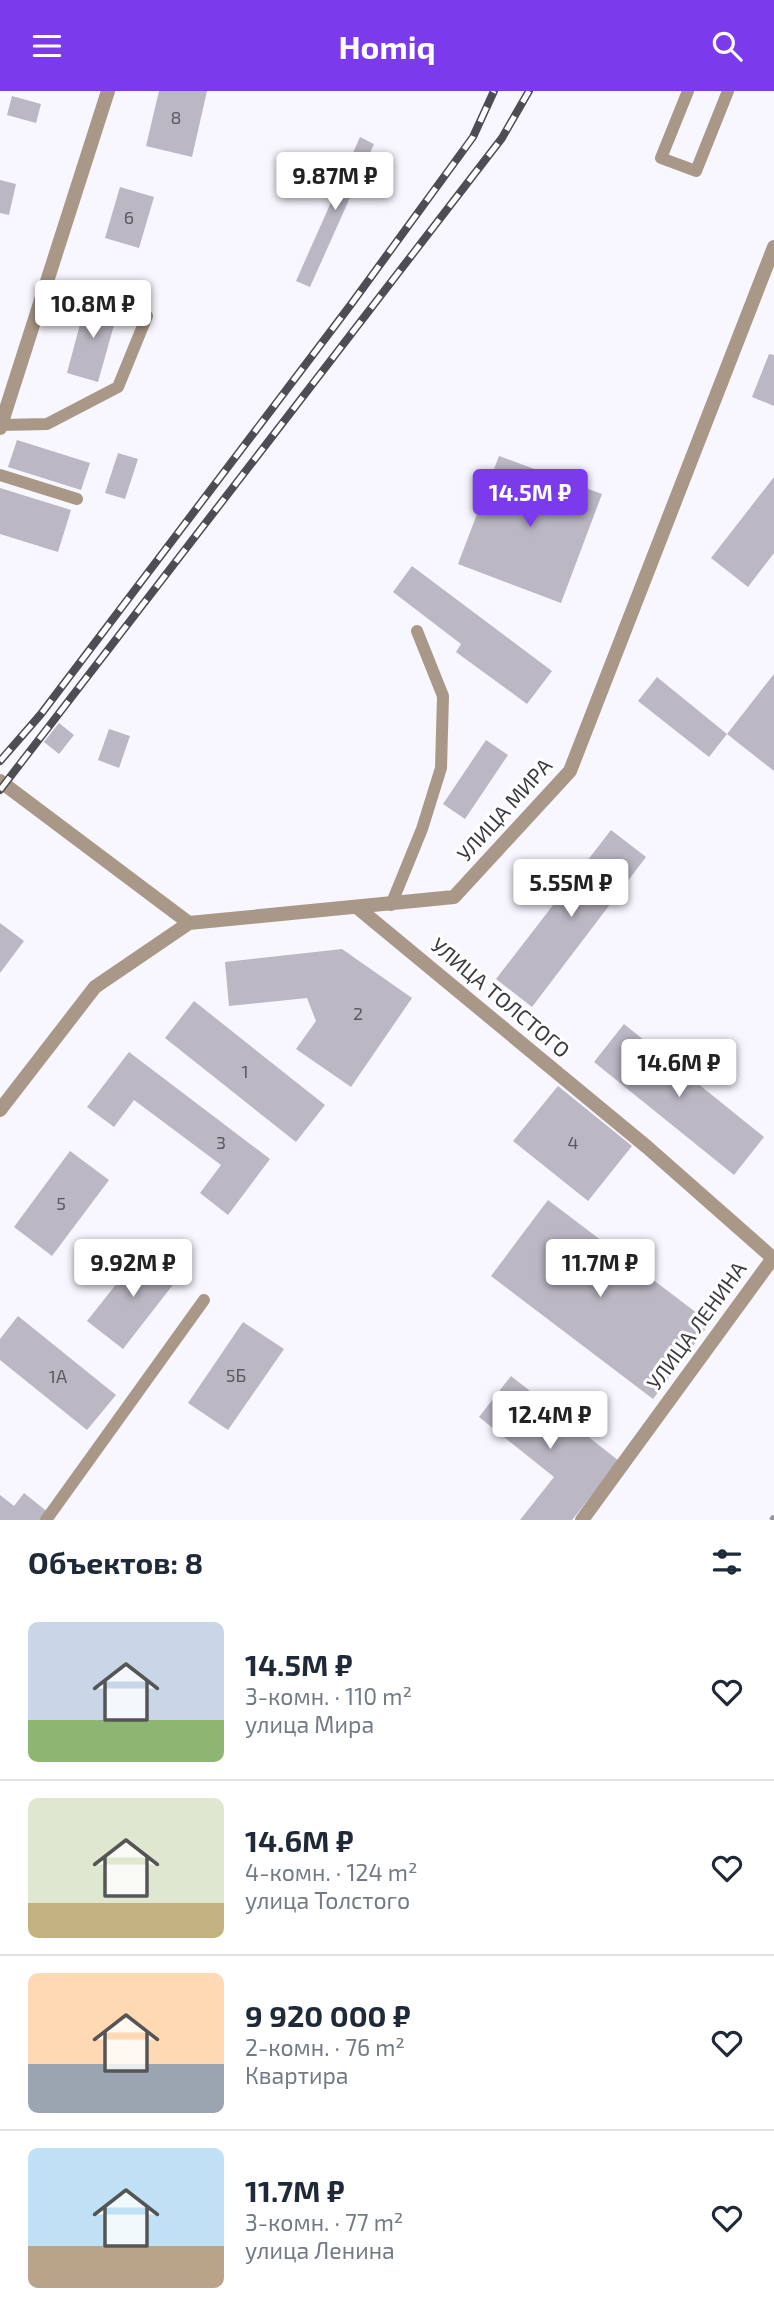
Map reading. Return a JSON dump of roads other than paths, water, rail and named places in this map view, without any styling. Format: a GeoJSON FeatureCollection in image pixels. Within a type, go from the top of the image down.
{"type":"FeatureCollection","features":[{"type":"Feature","properties":{"kind":"street"},"geometry":{"type":"LineString","coordinates":[[1,426],[108,91]]}},
{"type":"Feature","properties":{"kind":"street","name":"УЛИЦА МИРА"},"geometry":{"type":"LineString","coordinates":[[0,1110],[95,987],[189,923],[454,897],[570,771],[774,247]]}},
{"type":"Feature","properties":{"kind":"street"},"geometry":{"type":"LineString","coordinates":[[0,781],[189,923]]}},
{"type":"Feature","properties":{"kind":"street","name":"УЛИЦА ТОЛСТОГО"},"geometry":{"type":"LineString","coordinates":[[358,908],[647,1147],[774,1258]]}},
{"type":"Feature","properties":{"kind":"street","name":"УЛИЦА ЛЕНИНА"},"geometry":{"type":"LineString","coordinates":[[582,1520],[774,1258]]}},
{"type":"Feature","properties":{"kind":"lane"},"geometry":{"type":"LineString","coordinates":[[688,91],[661,158],[696,171],[728,91]]}},
{"type":"Feature","properties":{"kind":"lane"},"geometry":{"type":"LineString","coordinates":[[1,426],[47,424],[118,387],[147,316]]}},
{"type":"Feature","properties":{"kind":"lane"},"geometry":{"type":"LineString","coordinates":[[0,475],[77,499]]}},
{"type":"Feature","properties":{"kind":"lane"},"geometry":{"type":"LineString","coordinates":[[391,905],[422,829],[441,768],[443,696],[417,631]]}},
{"type":"Feature","properties":{"kind":"lane"},"geometry":{"type":"LineString","coordinates":[[46,1520],[204,1300]]}},
{"type":"Feature","properties":{"kind":"railway"},"geometry":{"type":"LineString","coordinates":[[0,761],[41,714],[352,303],[473,137],[494,91]]}},
{"type":"Feature","properties":{"kind":"railway"},"geometry":{"type":"LineString","coordinates":[[0,790],[502,138],[529,91]]}}]}
